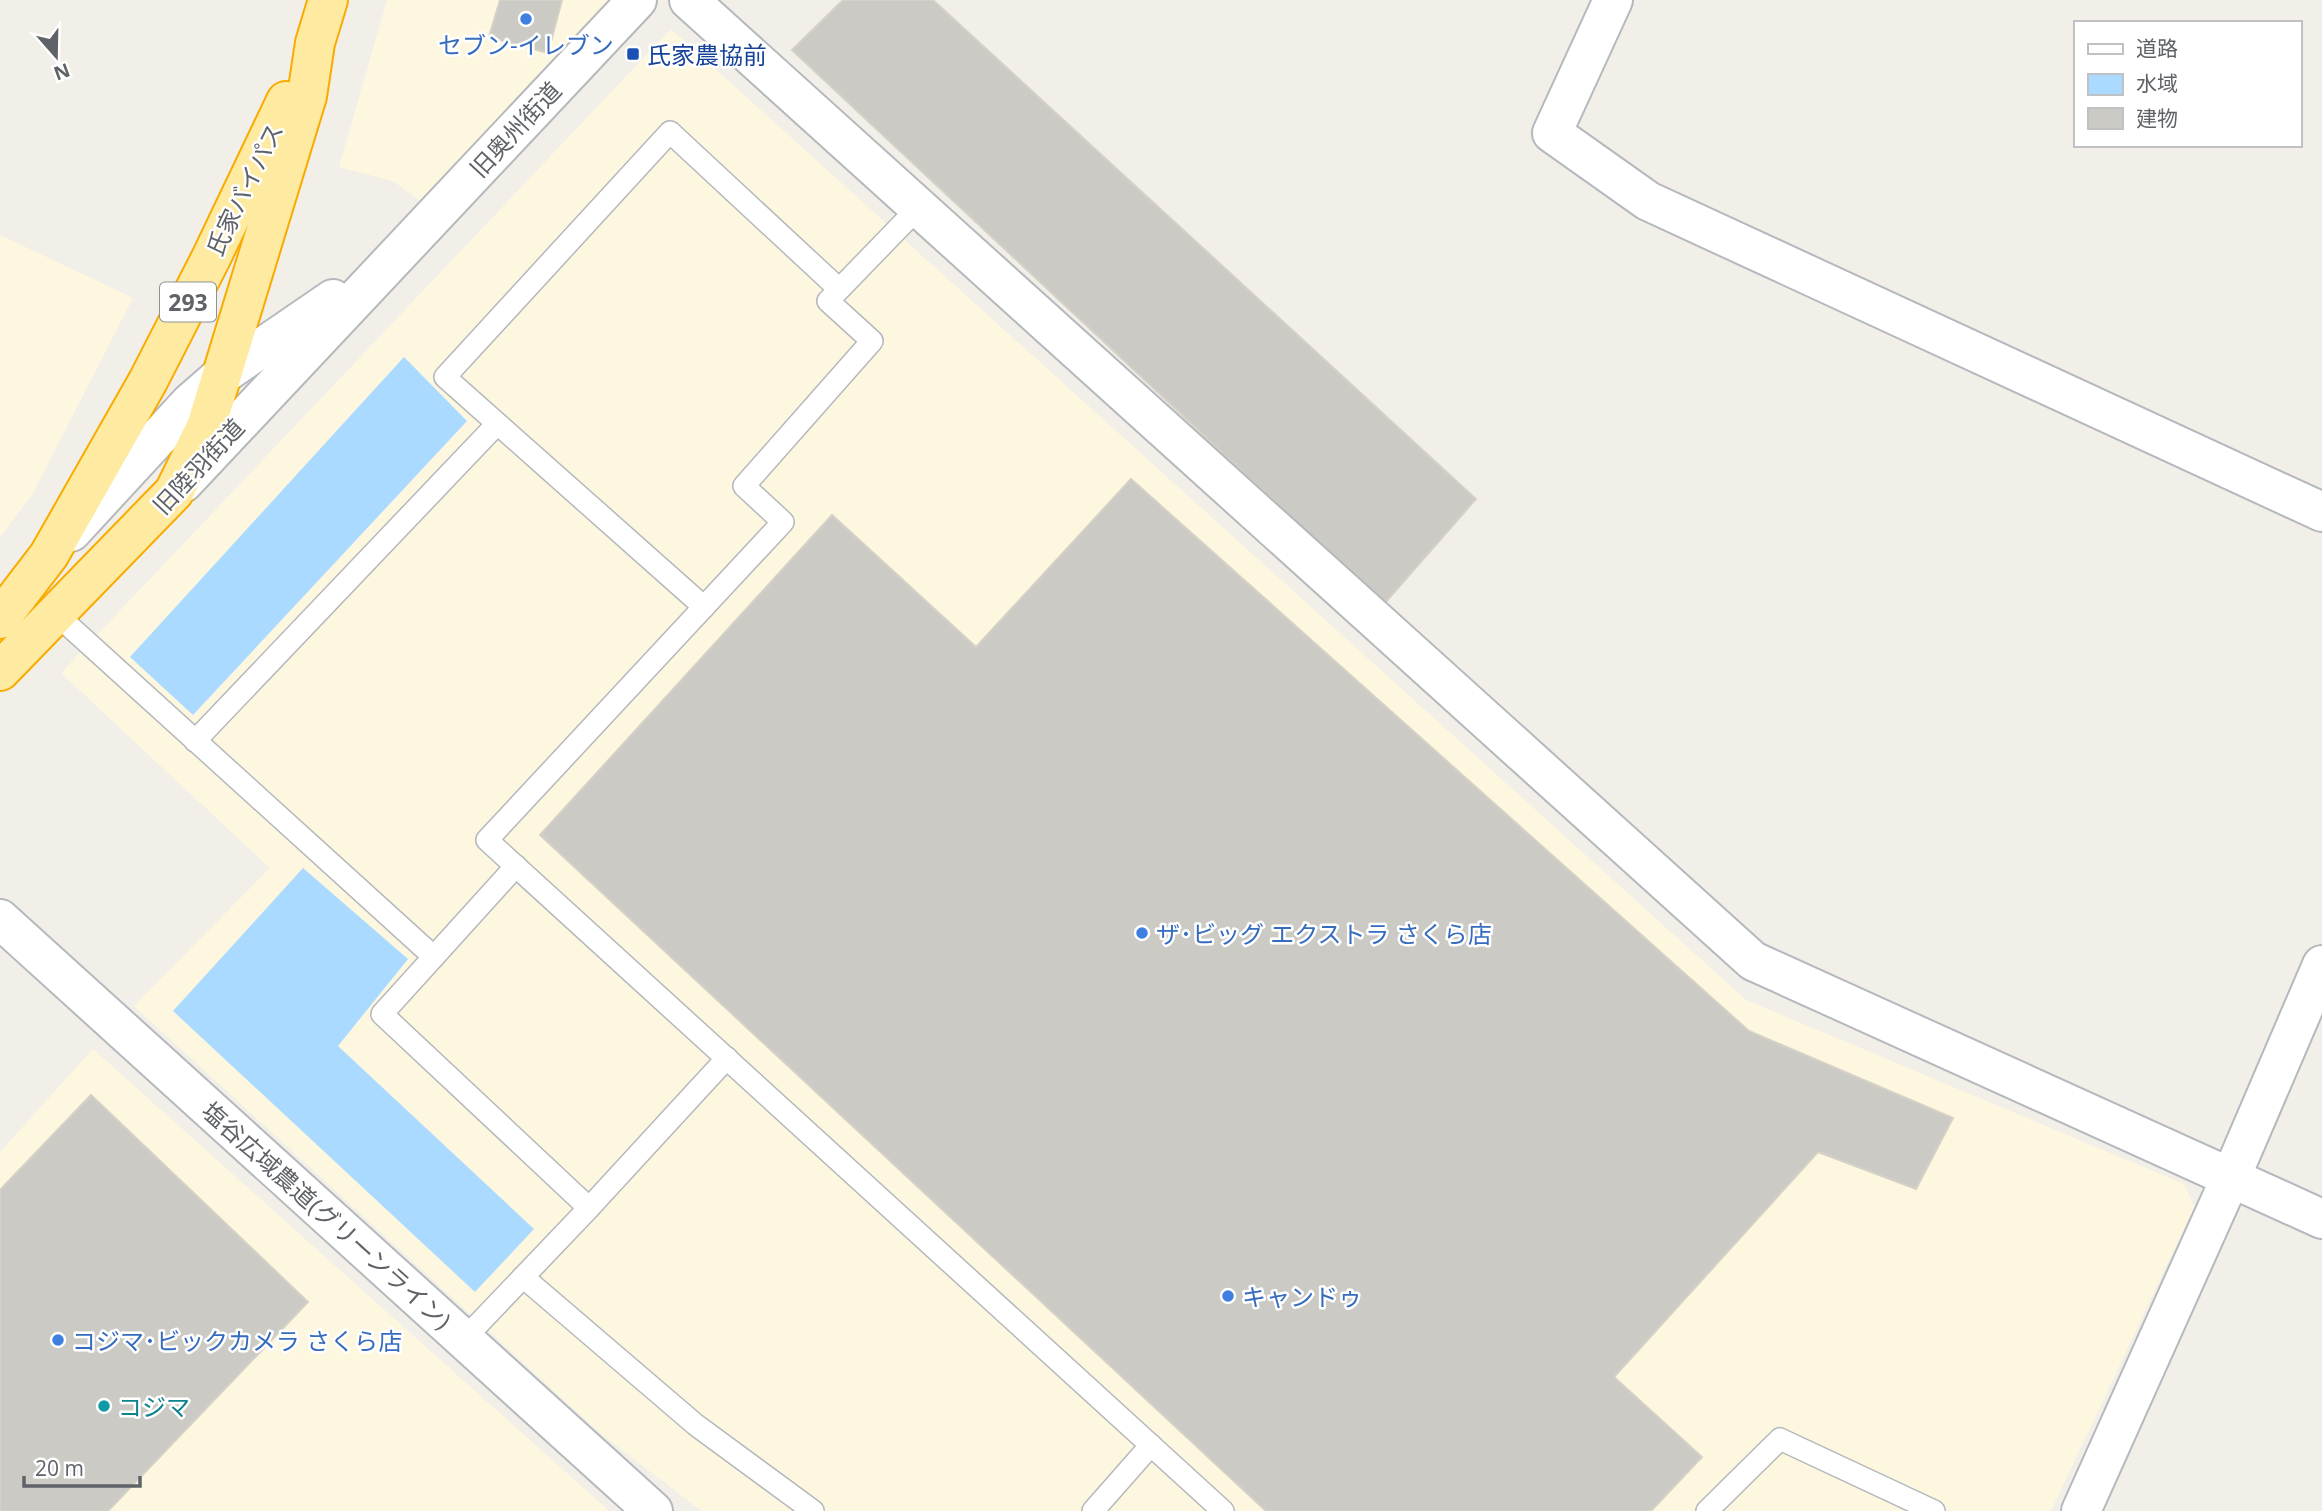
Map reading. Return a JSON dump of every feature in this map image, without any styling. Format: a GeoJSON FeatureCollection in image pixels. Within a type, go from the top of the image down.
{"type":"FeatureCollection","features":[{"type":"Feature","properties":{"kind":"highway","name":"氏家バイパス"},"geometry":{"type":"LineString","coordinates":[[174,492],[206,427],[307,96],[315,43],[328,0]]}},
{"type":"Feature","properties":{"kind":"highway","name":"氏家バイパス"},"geometry":{"type":"LineString","coordinates":[[49,555],[148,381],[315,43]]}},
{"type":"Feature","properties":{"kind":"highway","name":"旧陸羽街道"},"geometry":{"type":"LineString","coordinates":[[0,671],[174,492]]}},
{"type":"Feature","properties":{"kind":"highway","name":"293"},"geometry":{"type":"LineString","coordinates":[[0,620],[49,555]]}},
{"type":"Feature","properties":{"kind":"street","name":"旧奥州街道"},"geometry":{"type":"LineString","coordinates":[[393,258],[637,0]]}},
{"type":"Feature","properties":{"kind":"street"},"geometry":{"type":"LineString","coordinates":[[689,0],[1753,961],[2322,1219]]}},
{"type":"Feature","properties":{"kind":"street"},"geometry":{"type":"LineString","coordinates":[[1613,0],[1552,133],[1648,201],[2322,512]]}},
{"type":"Feature","properties":{"kind":"street"},"geometry":{"type":"LineString","coordinates":[[49,555],[191,402],[222,375],[393,258]]}},
{"type":"Feature","properties":{"kind":"street","name":"旧陸羽街道"},"geometry":{"type":"LineString","coordinates":[[174,492],[393,258]]}},
{"type":"Feature","properties":{"kind":"street","name":"塩谷広域農道(グリーンライン)"},"geometry":{"type":"LineString","coordinates":[[0,919],[653,1511]]}},
{"type":"Feature","properties":{"kind":"street"},"geometry":{"type":"LineString","coordinates":[[2081,1511],[2231,1177],[2322,965]]}},
{"type":"Feature","properties":{"kind":"lane"},"geometry":{"type":"LineString","coordinates":[[704,607],[445,377],[670,132],[839,289]]}},
{"type":"Feature","properties":{"kind":"lane"},"geometry":{"type":"LineString","coordinates":[[919,207],[828,301],[872,341],[744,486],[783,522],[488,840],[1223,1511]]}},
{"type":"Feature","properties":{"kind":"lane"},"geometry":{"type":"LineString","coordinates":[[195,740],[497,424]]}},
{"type":"Feature","properties":{"kind":"lane"},"geometry":{"type":"LineString","coordinates":[[56,614],[433,957]]}},
{"type":"Feature","properties":{"kind":"lane"},"geometry":{"type":"LineString","coordinates":[[516,866],[382,1014],[589,1208]]}},
{"type":"Feature","properties":{"kind":"lane"},"geometry":{"type":"LineString","coordinates":[[464,1339],[727,1058]]}},
{"type":"Feature","properties":{"kind":"lane"},"geometry":{"type":"LineString","coordinates":[[523,1278],[696,1425],[813,1511]]}},
{"type":"Feature","properties":{"kind":"lane"},"geometry":{"type":"LineString","coordinates":[[1707,1511],[1780,1439],[1934,1511]]}},
{"type":"Feature","properties":{"kind":"lane"},"geometry":{"type":"LineString","coordinates":[[1093,1511],[1151,1445]]}},
{"type":"Feature","properties":{"kind":"shaded area"},"geometry":{"type":"Polygon","coordinates":[[[387,0],[613,0],[423,203],[393,181],[339,167],[387,0]]]}},
{"type":"Feature","properties":{"kind":"shaded area"},"geometry":{"type":"Polygon","coordinates":[[[671,29],[1746,1000],[2184,1184],[2194,1207],[2051,1511],[702,1511],[601,1434],[134,1006],[270,868],[61,673],[671,29]]]}},
{"type":"Feature","properties":{"kind":"shaded area"},"geometry":{"type":"Polygon","coordinates":[[[0,235],[133,298],[33,493],[0,537],[0,235]]]}},
{"type":"Feature","properties":{"kind":"shaded area"},"geometry":{"type":"Polygon","coordinates":[[[93,1049],[609,1511],[0,1511],[0,1152],[93,1049]]]}},
{"type":"Feature","properties":{"kind":"water"},"geometry":{"type":"Polygon","coordinates":[[[404,357],[467,421],[193,715],[130,657],[404,357]]]}},
{"type":"Feature","properties":{"kind":"water"},"geometry":{"type":"Polygon","coordinates":[[[303,868],[408,959],[338,1046],[534,1229],[475,1292],[173,1011],[303,868]]]}},
{"type":"Feature","properties":{"kind":"building","name":"セブン-イレブン"},"geometry":{"type":"Polygon","coordinates":[[[500,0],[562,0],[548,53],[489,37],[500,0]]]}},
{"type":"Feature","properties":{"kind":"building"},"geometry":{"type":"Polygon","coordinates":[[[843,0],[933,0],[1476,499],[1384,604],[792,50],[843,0]]]}},
{"type":"Feature","properties":{"kind":"building","name":"ザ･ビッグ エクストラ さくら店"},"geometry":{"type":"Polygon","coordinates":[[[1131,479],[1749,1031],[1953,1118],[1916,1189],[1818,1152],[1614,1377],[1702,1457],[1651,1511],[1266,1511],[540,835],[832,515],[976,647],[1131,479]]]}},
{"type":"Feature","properties":{"kind":"building","name":"コジマ"},"geometry":{"type":"Polygon","coordinates":[[[91,1095],[308,1302],[108,1511],[0,1511],[0,1190],[91,1095]]]}},
{"type":"Feature","properties":{"kind":"place","name":"セブン-イレブン"},"geometry":{"type":"Point","coordinates":[526,19]}},
{"type":"Feature","properties":{"kind":"place","name":"氏家農協前"},"geometry":{"type":"Point","coordinates":[633,54]}},
{"type":"Feature","properties":{"kind":"place","name":"ザ･ビッグ エクストラ さくら店"},"geometry":{"type":"Point","coordinates":[1142,933]}},
{"type":"Feature","properties":{"kind":"place","name":"キャンドゥ"},"geometry":{"type":"Point","coordinates":[1228,1296]}},
{"type":"Feature","properties":{"kind":"place","name":"コジマ･ビックカメラ さくら店"},"geometry":{"type":"Point","coordinates":[58,1340]}},
{"type":"Feature","properties":{"kind":"place","name":"コジマ"},"geometry":{"type":"Point","coordinates":[104,1406]}}]}
